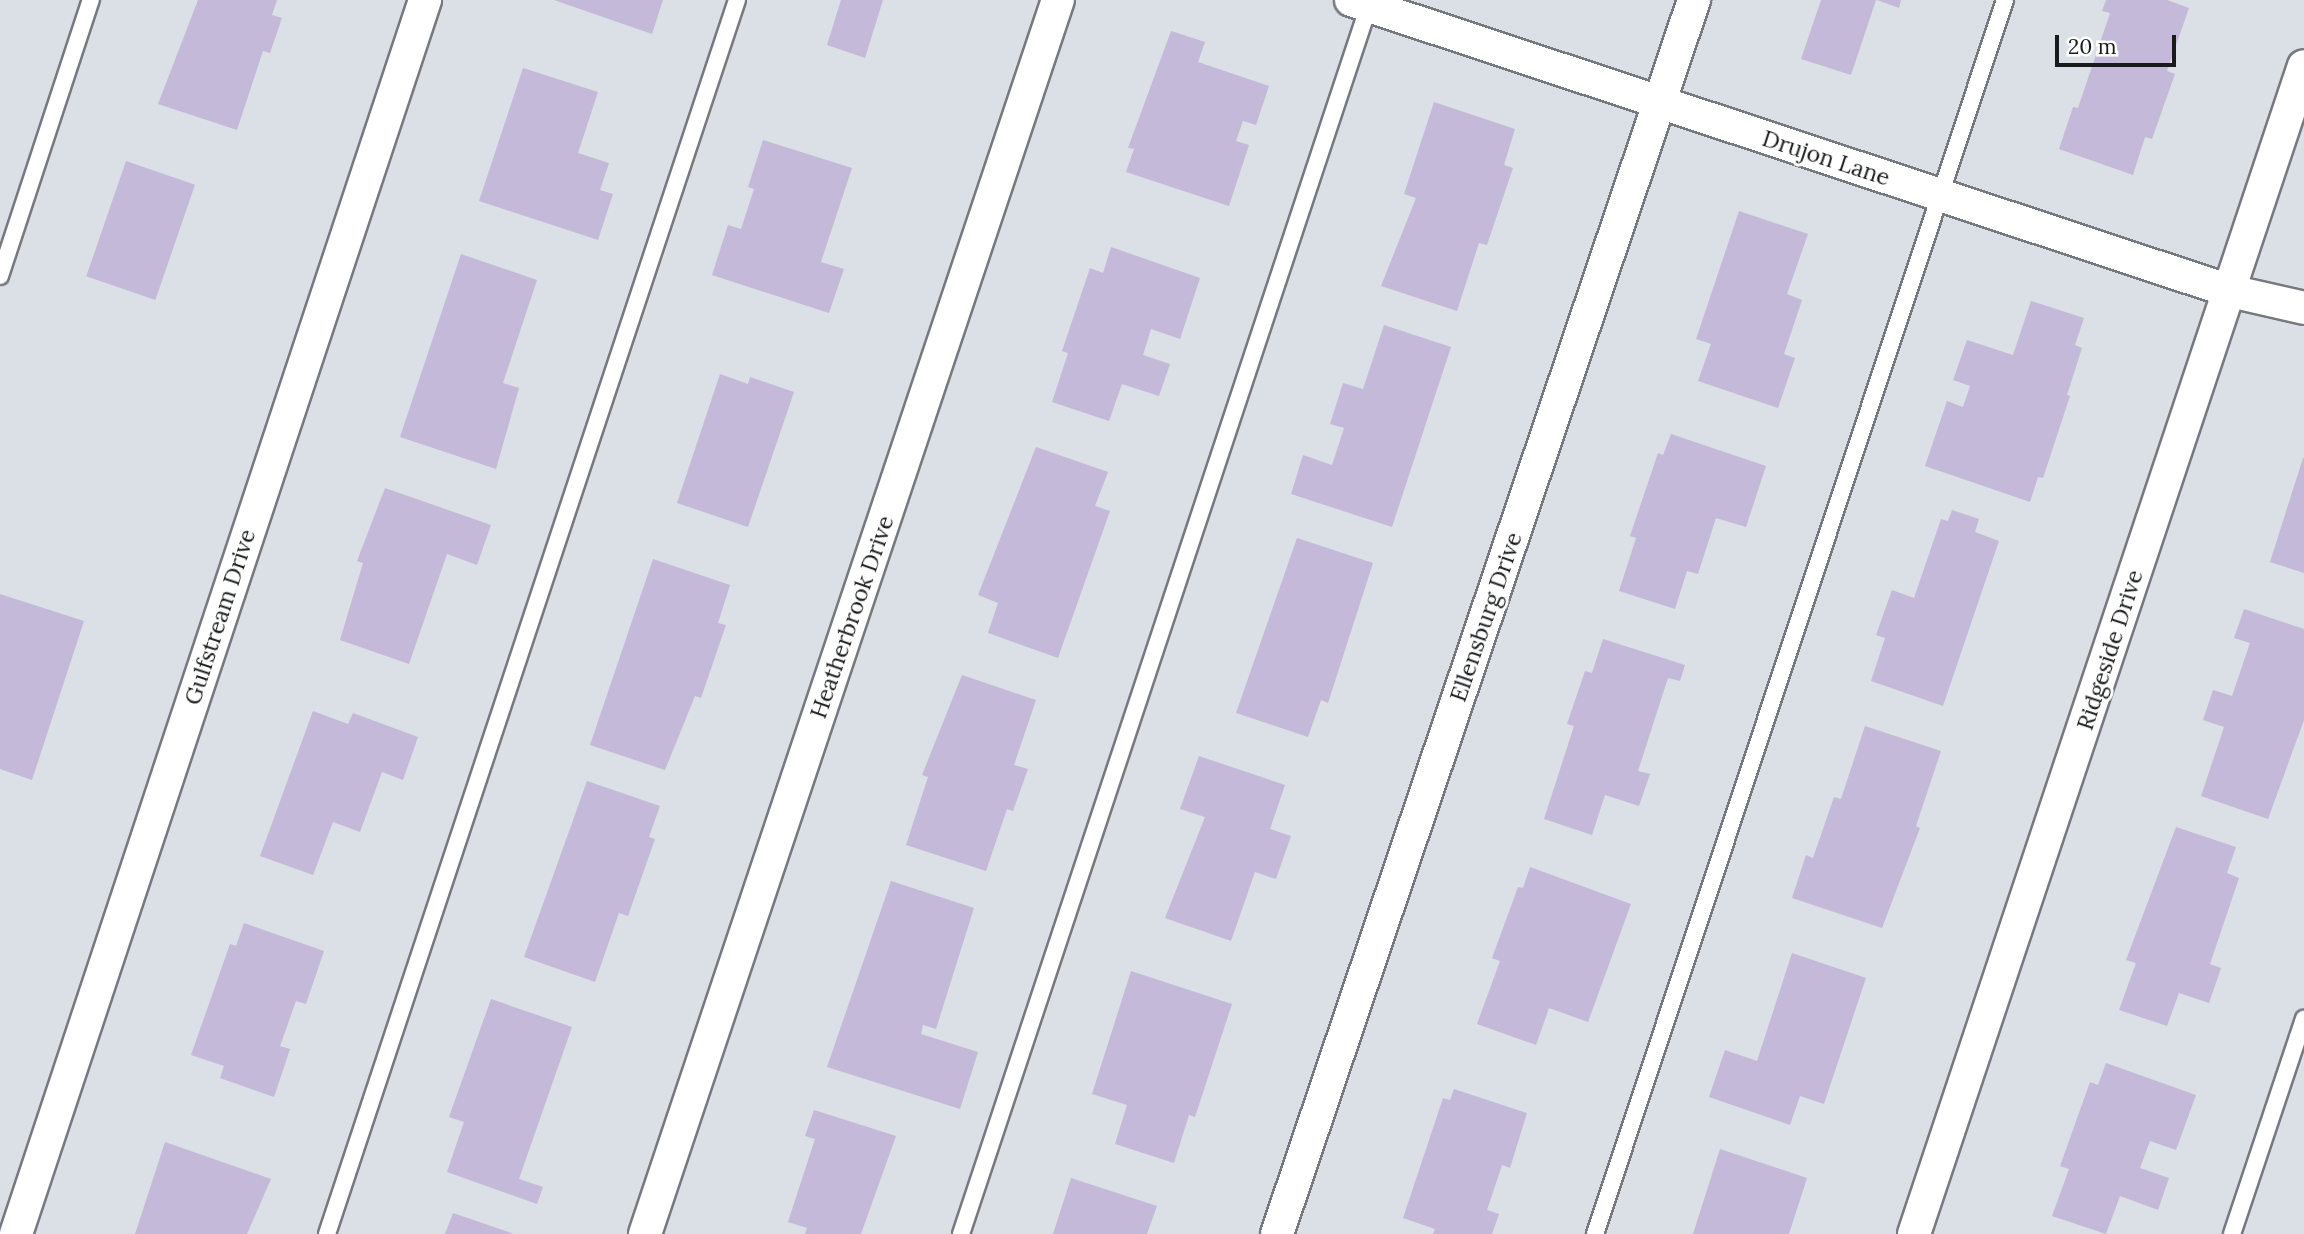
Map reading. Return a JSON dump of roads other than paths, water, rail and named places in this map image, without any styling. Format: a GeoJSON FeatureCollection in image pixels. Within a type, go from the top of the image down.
{"type":"FeatureCollection","features":[{"type":"Feature","properties":{"kind":"street","name":"Gulfstream Drive"},"geometry":{"type":"LineString","coordinates":[[16,1234],[425,0]]}},
{"type":"Feature","properties":{"kind":"street","name":"Heatherbrook Drive"},"geometry":{"type":"LineString","coordinates":[[645,1234],[1058,0]]}},
{"type":"Feature","properties":{"kind":"street","name":"Ellensburg Drive"},"geometry":{"type":"LineString","coordinates":[[1277,1234],[1694,0]]}},
{"type":"Feature","properties":{"kind":"street","name":"Drujon Lane"},"geometry":{"type":"LineString","coordinates":[[1364,2],[1660,103],[2230,291],[2304,308]]}},
{"type":"Feature","properties":{"kind":"street","name":"Ridgeside Drive"},"geometry":{"type":"LineString","coordinates":[[1914,1234],[2304,66]]}},
{"type":"Feature","properties":{"kind":"lane"},"geometry":{"type":"LineString","coordinates":[[0,276],[91,0]]}},
{"type":"Feature","properties":{"kind":"lane"},"geometry":{"type":"LineString","coordinates":[[327,1234],[737,0]]}},
{"type":"Feature","properties":{"kind":"lane"},"geometry":{"type":"LineString","coordinates":[[1595,1234],[2005,0]]}},
{"type":"Feature","properties":{"kind":"lane"},"geometry":{"type":"LineString","coordinates":[[961,1234],[1364,2]]}},
{"type":"Feature","properties":{"kind":"lane"},"geometry":{"type":"LineString","coordinates":[[2232,1234],[2304,1019]]}}]}
